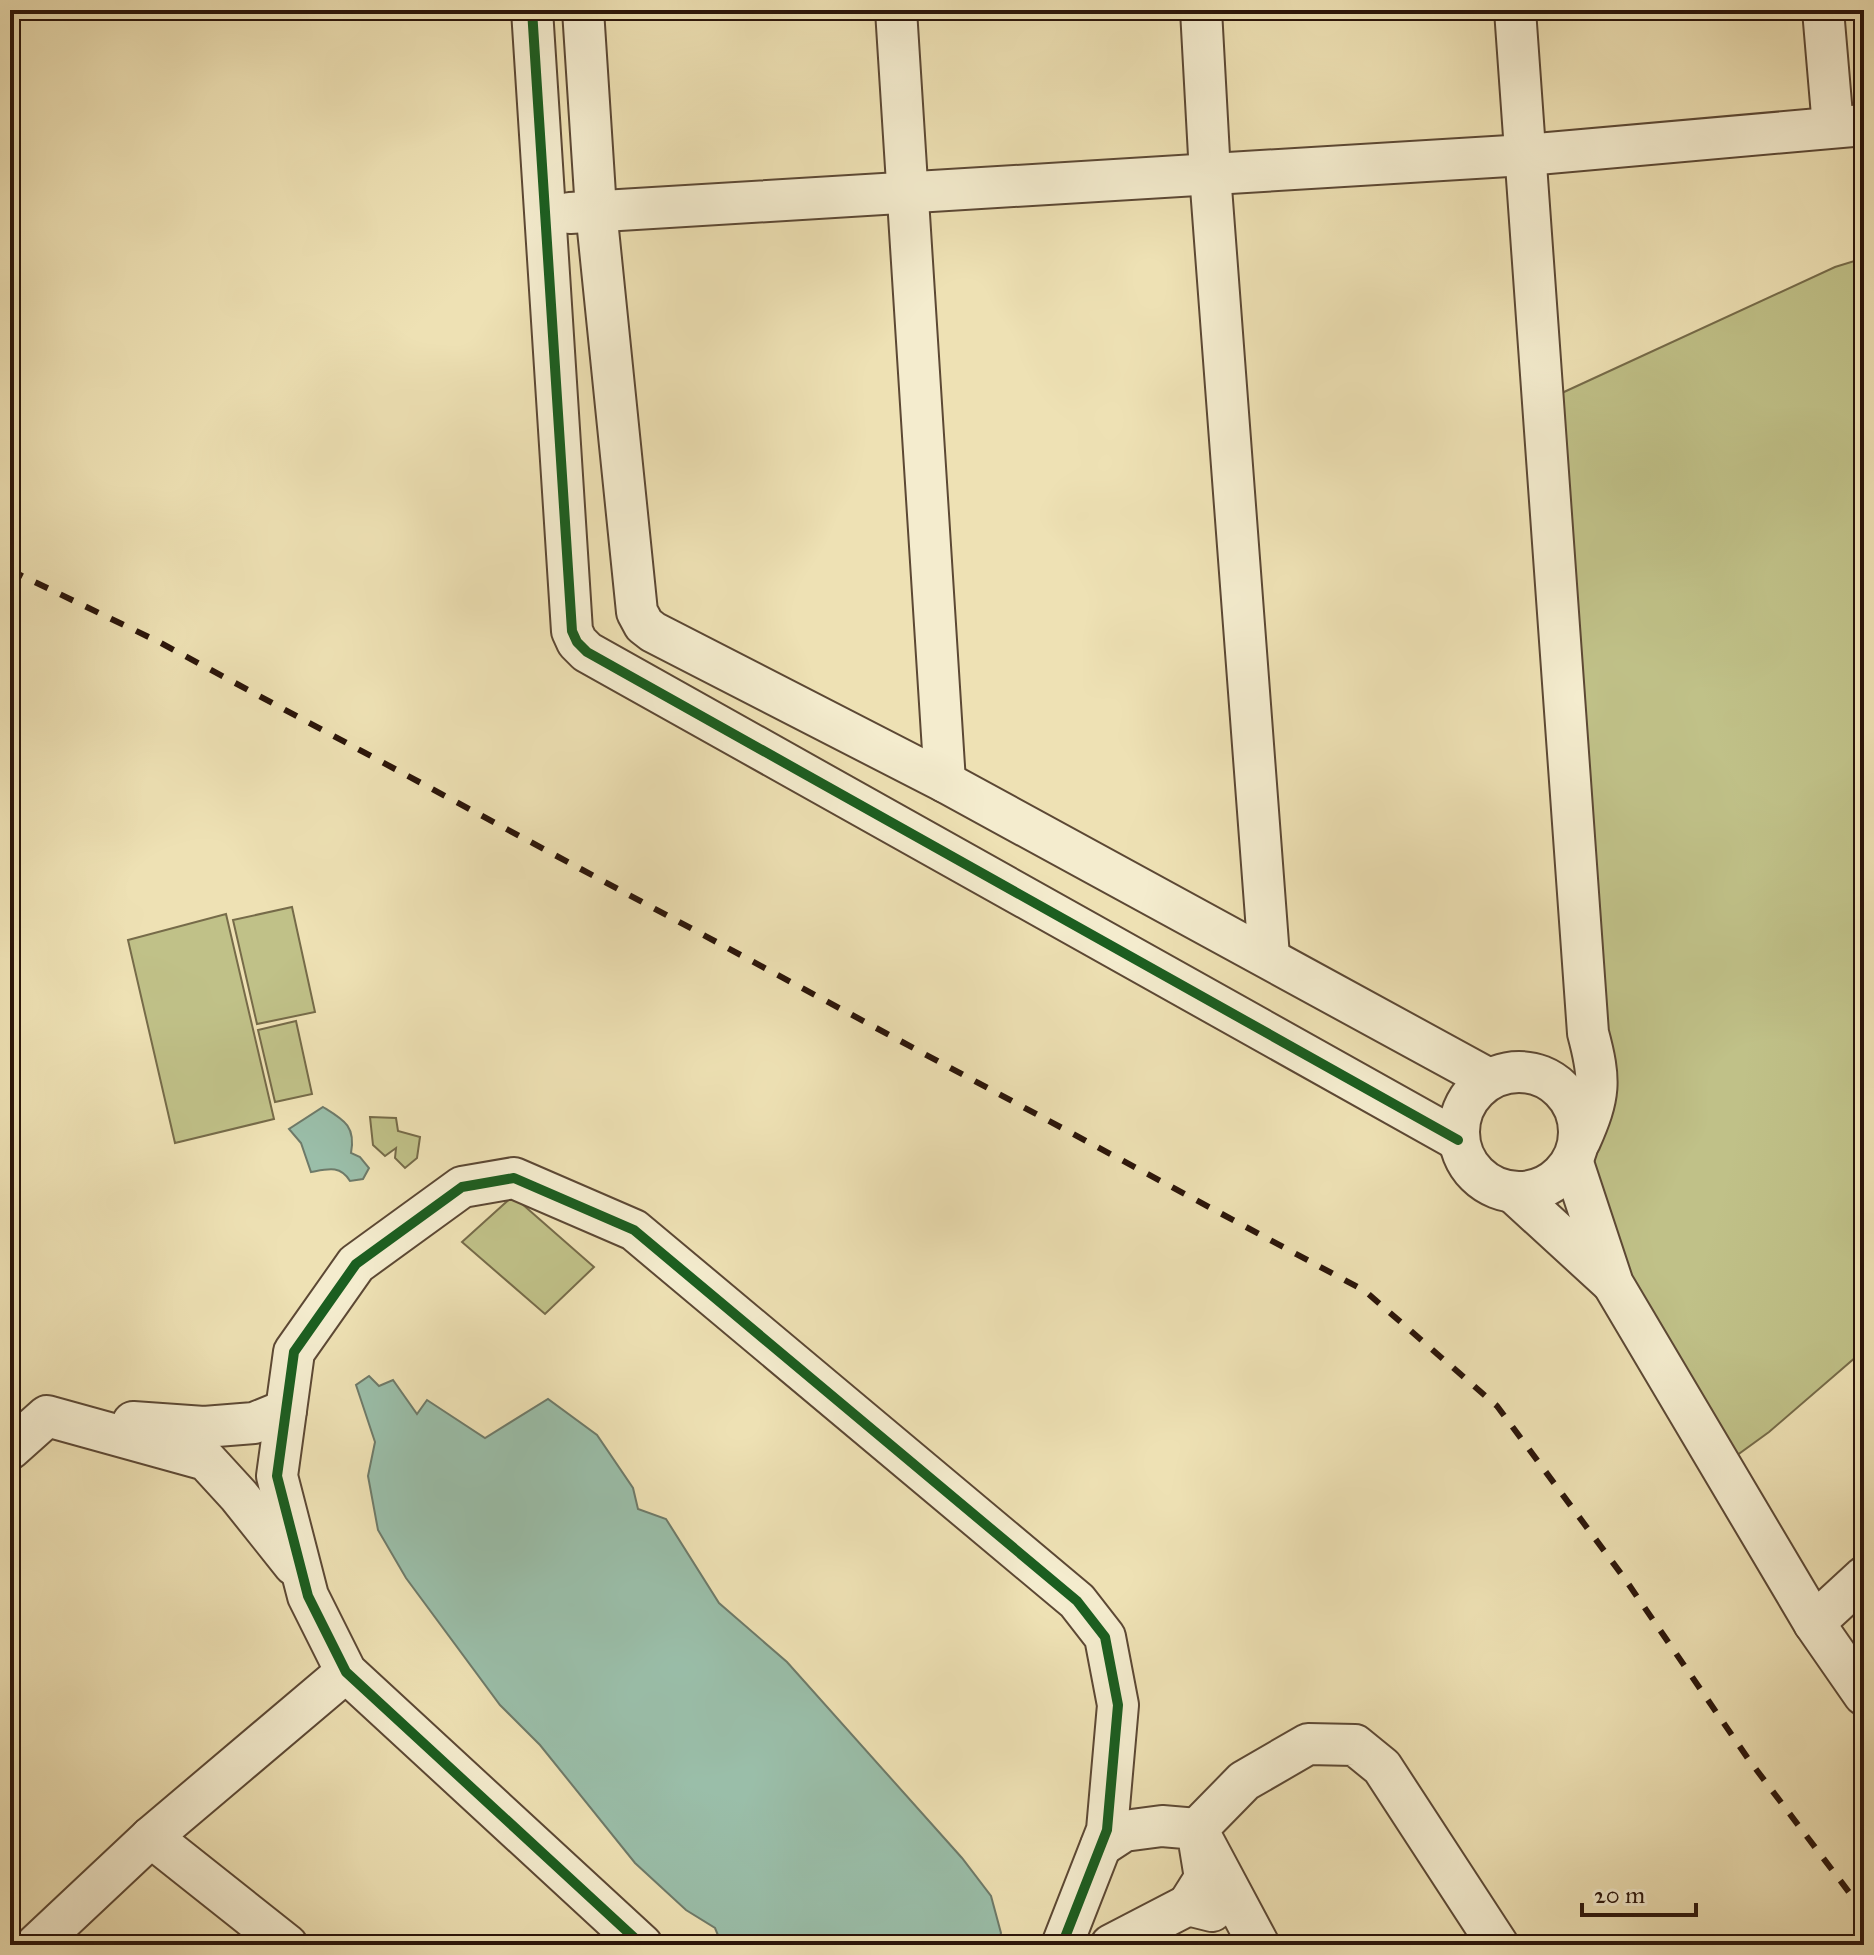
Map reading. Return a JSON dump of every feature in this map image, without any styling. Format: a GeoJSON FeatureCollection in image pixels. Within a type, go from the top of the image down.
{"type":"FeatureCollection","features":[{"type":"Feature","properties":{"kind":"street"},"geometry":{"type":"LineString","coordinates":[[532,10],[572,631],[577,642],[587,652],[1458,1140]]}},
{"type":"Feature","properties":{"kind":"street"},"geometry":{"type":"LineString","coordinates":[[583,10],[596,210],[637,612],[644,625],[945,782],[1489,1079]]}},
{"type":"Feature","properties":{"kind":"street"},"geometry":{"type":"LineString","coordinates":[[896,10],[945,782]]}},
{"type":"Feature","properties":{"kind":"street"},"geometry":{"type":"LineString","coordinates":[[1201,10],[1210,174],[1269,957]]}},
{"type":"Feature","properties":{"kind":"street"},"geometry":{"type":"LineString","coordinates":[[1515,10],[1588,1033],[1596,1064],[1598,1089],[1591,1117],[1576,1152],[1548,1187],[1515,1194]]}},
{"type":"Feature","properties":{"kind":"street"},"geometry":{"type":"LineString","coordinates":[[546,214],[1526,155],[1849,126],[1823,10]]}},
{"type":"Feature","properties":{"kind":"street"},"geometry":{"type":"LineString","coordinates":[[577,642],[644,625]]}},
{"type":"Feature","properties":{"kind":"street"},"geometry":{"type":"LineString","coordinates":[[1559,1086],[1588,1033]]}},
{"type":"Feature","properties":{"kind":"street"},"geometry":{"type":"LineString","coordinates":[[1613,1284],[1515,1194],[1488,1186],[1467,1167],[1458,1140],[1460,1115],[1471,1094],[1489,1079],[1513,1072],[1537,1074],[1559,1086],[1576,1111],[1576,1152],[1613,1284],[1814,1623],[1864,1695]]}},
{"type":"Feature","properties":{"kind":"street"},"geometry":{"type":"LineString","coordinates":[[642,1945],[346,1672],[308,1596],[277,1476],[294,1352],[356,1264],[462,1187],[514,1178],[634,1230],[1077,1601],[1105,1637],[1118,1705],[1107,1830],[1062,1945]]}},
{"type":"Feature","properties":{"kind":"street"},"geometry":{"type":"LineString","coordinates":[[28,1419],[204,1427],[254,1423],[286,1410]]}},
{"type":"Feature","properties":{"kind":"street"},"geometry":{"type":"LineString","coordinates":[[10,1449],[28,1419]]}},
{"type":"Feature","properties":{"kind":"street"},"geometry":{"type":"LineString","coordinates":[[28,1419],[206,1460],[304,1578]]}},
{"type":"Feature","properties":{"kind":"street"},"geometry":{"type":"LineString","coordinates":[[1814,1623],[1864,1577]]}},
{"type":"Feature","properties":{"kind":"street"},"geometry":{"type":"LineString","coordinates":[[36,1945],[151,1837],[346,1672]]}},
{"type":"Feature","properties":{"kind":"street"},"geometry":{"type":"LineString","coordinates":[[1197,1829],[1244,1781],[1308,1744],[1355,1745],[1382,1767],[1498,1945]]}},
{"type":"Feature","properties":{"kind":"street"},"geometry":{"type":"LineString","coordinates":[[1101,1846],[1124,1831],[1162,1826],[1197,1829]]}},
{"type":"Feature","properties":{"kind":"street"},"geometry":{"type":"LineString","coordinates":[[1111,1945],[1188,1905],[1205,1878],[1197,1829]]}},
{"type":"Feature","properties":{"kind":"street"},"geometry":{"type":"LineString","coordinates":[[1197,1829],[1252,1933]]}},
{"type":"Feature","properties":{"kind":"street"},"geometry":{"type":"LineString","coordinates":[[151,1837],[287,1945]]}},
{"type":"Feature","properties":{"kind":"street"},"geometry":{"type":"LineString","coordinates":[[1188,1905],[1252,1933]]}},
{"type":"Feature","properties":{"kind":"green space"},"geometry":{"type":"Polygon","coordinates":[[[1864,258],[1864,1350],[1769,1432],[1729,1461],[1651,1331],[1587,1162],[1551,398],[1835,267],[1864,258]]]}},
{"type":"Feature","properties":{"kind":"green space"},"geometry":{"type":"Polygon","coordinates":[[[292,907],[315,1012],[257,1024],[233,920],[292,907]]]}},
{"type":"Feature","properties":{"kind":"green space"},"geometry":{"type":"Polygon","coordinates":[[[226,914],[274,1119],[175,1143],[128,940],[226,914]]]}},
{"type":"Feature","properties":{"kind":"green space"},"geometry":{"type":"Polygon","coordinates":[[[296,1021],[312,1094],[275,1102],[258,1030],[296,1021]]]}},
{"type":"Feature","properties":{"kind":"green space"},"geometry":{"type":"Polygon","coordinates":[[[370,1117],[396,1118],[398,1131],[420,1137],[417,1158],[405,1168],[395,1158],[396,1148],[385,1156],[373,1145],[370,1117]]]}},
{"type":"Feature","properties":{"kind":"green space"},"geometry":{"type":"Polygon","coordinates":[[[513,1196],[594,1267],[545,1314],[462,1242],[513,1196]]]}},
{"type":"Feature","properties":{"kind":"shaded area"},"geometry":{"type":"Polygon","coordinates":[[[323,1107],[342,1120],[350,1130],[351,1153],[360,1157],[369,1168],[363,1179],[350,1181],[342,1172],[333,1169],[311,1172],[301,1143],[289,1129],[323,1107]]]}},
{"type":"Feature","properties":{"kind":"shaded area"},"geometry":{"type":"Polygon","coordinates":[[[369,1376],[379,1386],[393,1380],[417,1414],[427,1400],[485,1438],[548,1399],[597,1435],[633,1488],[638,1509],[666,1519],[719,1603],[787,1662],[962,1858],[991,1896],[1001,1933],[997,1945],[722,1945],[715,1928],[686,1910],[635,1863],[540,1745],[500,1705],[406,1578],[378,1530],[368,1476],[375,1442],[356,1385],[369,1376]]]}},
{"type":"Feature","properties":{"kind":"railway"},"geometry":{"type":"LineString","coordinates":[[10,570],[159,642],[1365,1291],[1497,1406],[1625,1579],[1749,1760],[1864,1912]]}},
{"type":"Feature","properties":{"kind":"cycle path"},"geometry":{"type":"LineString","coordinates":[[532,10],[572,631],[577,642],[587,652],[1458,1140]]}},
{"type":"Feature","properties":{"kind":"cycle path"},"geometry":{"type":"LineString","coordinates":[[642,1945],[346,1672],[308,1596],[277,1476],[294,1352],[356,1264],[462,1187],[514,1178],[634,1230],[1077,1601],[1105,1637],[1118,1705],[1107,1830],[1062,1945]]}}]}
